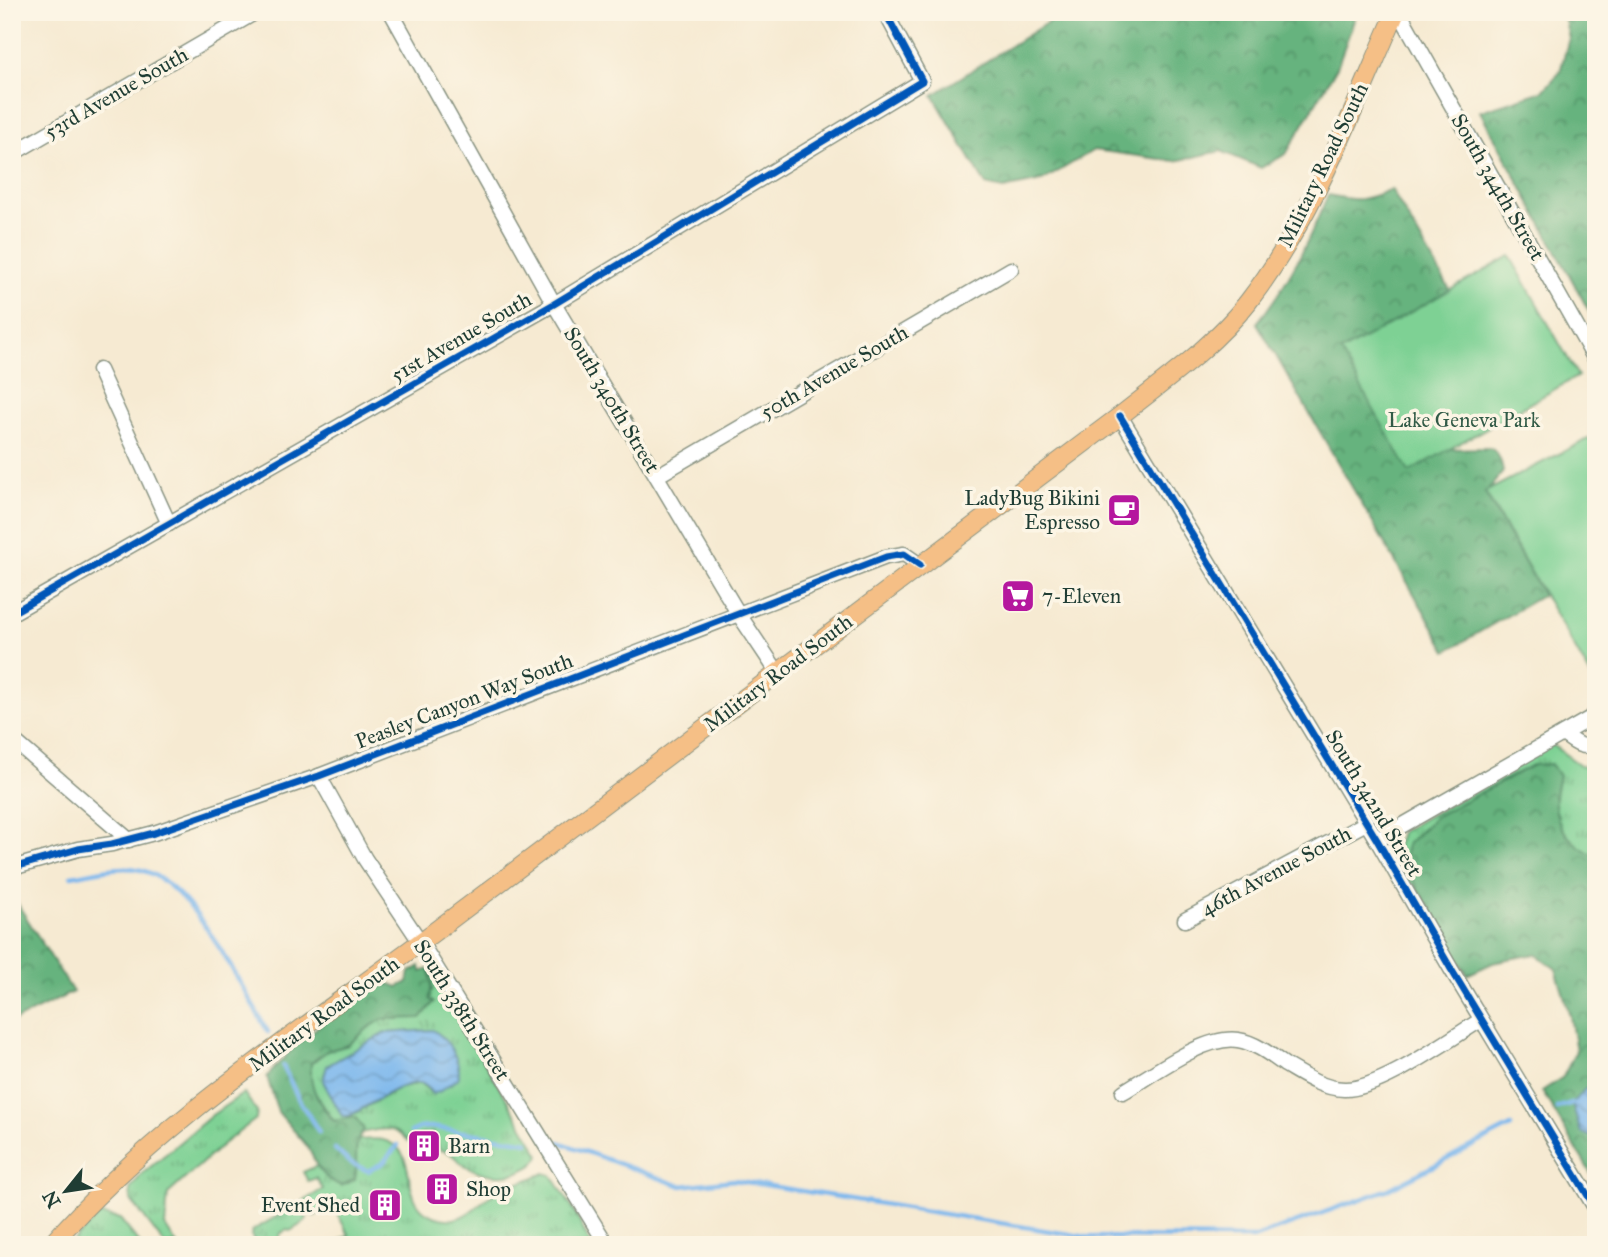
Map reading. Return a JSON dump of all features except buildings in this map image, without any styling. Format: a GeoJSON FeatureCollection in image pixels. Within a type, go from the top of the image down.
{"type":"FeatureCollection","features":[{"type":"Feature","properties":{"kind":"main road","name":"Military Road South"},"geometry":{"type":"LineString","coordinates":[[51,1245],[103,1190],[175,1127],[244,1072],[421,943],[1120,416],[1205,346],[1246,304],[1304,213],[1397,12]]}},
{"type":"Feature","properties":{"kind":"street","name":"53rd Avenue South"},"geometry":{"type":"LineString","coordinates":[[12,154],[256,12]]}},
{"type":"Feature","properties":{"kind":"street","name":"South 340th Street"},"geometry":{"type":"LineString","coordinates":[[391,12],[554,304],[738,613],[778,673]]}},
{"type":"Feature","properties":{"kind":"street","name":"51st Avenue South"},"geometry":{"type":"LineString","coordinates":[[12,613],[554,304],[922,81],[885,12]]}},
{"type":"Feature","properties":{"kind":"street","name":"South 344th Street"},"geometry":{"type":"LineString","coordinates":[[1397,12],[1596,361]]}},
{"type":"Feature","properties":{"kind":"street","name":"50th Avenue South"},"geometry":{"type":"LineString","coordinates":[[657,476],[1011,269]]}},
{"type":"Feature","properties":{"kind":"street"},"geometry":{"type":"LineString","coordinates":[[99,370],[169,524]]}},
{"type":"Feature","properties":{"kind":"street","name":"South 342nd Street"},"geometry":{"type":"LineString","coordinates":[[1120,416],[1377,840],[1481,1020],[1596,1209]]}},
{"type":"Feature","properties":{"kind":"street","name":"Peasley Canyon Way South"},"geometry":{"type":"LineString","coordinates":[[12,868],[78,849],[129,840],[318,776],[895,554],[904,554],[920,565]]}},
{"type":"Feature","properties":{"kind":"street","name":"46th Avenue South"},"geometry":{"type":"LineString","coordinates":[[1377,840],[1594,716],[1596,718]]}},
{"type":"Feature","properties":{"kind":"street"},"geometry":{"type":"LineString","coordinates":[[1563,734],[1580,746],[1596,744]]}},
{"type":"Feature","properties":{"kind":"street"},"geometry":{"type":"LineString","coordinates":[[12,739],[129,840]]}},
{"type":"Feature","properties":{"kind":"street","name":"South 338th Street"},"geometry":{"type":"LineString","coordinates":[[318,776],[365,859],[421,943],[607,1245]]}},
{"type":"Feature","properties":{"kind":"street","name":"46th Avenue South"},"geometry":{"type":"LineString","coordinates":[[1185,920],[1366,823]]}},
{"type":"Feature","properties":{"kind":"street"},"geometry":{"type":"LineString","coordinates":[[1123,1092],[1184,1056],[1220,1040],[1237,1040],[1254,1045],[1308,1079],[1324,1086],[1346,1089],[1390,1074],[1481,1020]]}},
{"type":"Feature","properties":{"kind":"green space"},"geometry":{"type":"Polygon","coordinates":[[[1064,12],[1357,12],[1337,67],[1286,154],[1261,168],[1221,151],[1175,161],[1094,150],[1042,181],[1003,189],[986,185],[933,95],[1064,12]]]}},
{"type":"Feature","properties":{"kind":"green space"},"geometry":{"type":"Polygon","coordinates":[[[1563,12],[1596,12],[1596,324],[1480,111],[1543,91],[1560,72],[1569,38],[1563,12]]]}},
{"type":"Feature","properties":{"kind":"green space"},"geometry":{"type":"Polygon","coordinates":[[[1391,189],[1450,290],[1342,351],[1409,471],[1449,449],[1490,448],[1496,452],[1503,472],[1485,493],[1543,595],[1447,651],[1257,323],[1297,262],[1328,195],[1360,199],[1391,189]]]}},
{"type":"Feature","properties":{"kind":"green space","name":"Lake Geneva Park"},"geometry":{"type":"Polygon","coordinates":[[[1510,256],[1578,376],[1409,472],[1341,352],[1510,256]]]}},
{"type":"Feature","properties":{"kind":"green space"},"geometry":{"type":"Polygon","coordinates":[[[1596,435],[1596,685],[1485,492],[1596,435]]]}},
{"type":"Feature","properties":{"kind":"green space"},"geometry":{"type":"Polygon","coordinates":[[[1552,745],[1583,767],[1596,763],[1596,886],[1457,966],[1397,863],[1396,848],[1401,832],[1552,745]]]}},
{"type":"Feature","properties":{"kind":"green space"},"geometry":{"type":"Polygon","coordinates":[[[1551,764],[1559,776],[1555,801],[1559,822],[1574,842],[1596,856],[1596,1078],[1572,1103],[1581,1133],[1596,1138],[1596,1182],[1542,1091],[1563,1077],[1576,1051],[1570,1016],[1556,969],[1536,954],[1497,961],[1467,975],[1403,863],[1407,844],[1436,816],[1533,765],[1551,764]]]}},
{"type":"Feature","properties":{"kind":"green space"},"geometry":{"type":"Polygon","coordinates":[[[12,895],[73,992],[12,1022],[12,895]]]}},
{"type":"Feature","properties":{"kind":"green space"},"geometry":{"type":"Polygon","coordinates":[[[420,966],[421,972],[429,969],[432,983],[430,999],[434,1002],[421,1018],[383,1019],[348,1045],[327,1051],[311,1063],[313,1087],[328,1114],[334,1121],[355,1117],[364,1129],[356,1148],[355,1179],[341,1186],[328,1179],[317,1166],[308,1147],[278,1112],[267,1077],[323,1022],[374,989],[389,983],[398,987],[408,982],[410,972],[420,966]]]}},
{"type":"Feature","properties":{"kind":"green space"},"geometry":{"type":"Polygon","coordinates":[[[429,969],[540,1155],[528,1168],[503,1175],[472,1169],[440,1150],[432,1133],[425,1136],[423,1134],[408,1142],[392,1130],[361,1133],[363,1129],[343,1120],[334,1121],[311,1087],[311,1063],[327,1051],[348,1045],[383,1019],[399,1019],[430,1000],[432,983],[429,969]],[[429,1030],[385,1033],[327,1066],[323,1081],[335,1104],[350,1116],[398,1089],[420,1083],[432,1093],[452,1083],[455,1056],[439,1034],[429,1030]]]}},
{"type":"Feature","properties":{"kind":"green space"},"geometry":{"type":"Polygon","coordinates":[[[244,1093],[257,1112],[256,1119],[223,1144],[168,1194],[165,1226],[177,1245],[165,1245],[131,1200],[130,1189],[142,1174],[212,1115],[244,1093]]]}},
{"type":"Feature","properties":{"kind":"green space"},"geometry":{"type":"Polygon","coordinates":[[[380,1139],[395,1146],[407,1165],[415,1200],[422,1209],[443,1219],[464,1215],[490,1196],[510,1186],[545,1173],[552,1175],[591,1245],[332,1245],[349,1235],[333,1206],[311,1215],[302,1202],[323,1189],[316,1178],[308,1181],[303,1172],[317,1166],[328,1179],[358,1165],[355,1156],[356,1140],[380,1139]]]}},
{"type":"Feature","properties":{"kind":"green space"},"geometry":{"type":"Polygon","coordinates":[[[298,1204],[307,1218],[290,1231],[281,1233],[279,1238],[283,1245],[270,1245],[267,1241],[256,1244],[251,1235],[252,1231],[298,1204]]]}},
{"type":"Feature","properties":{"kind":"green space"},"geometry":{"type":"Polygon","coordinates":[[[98,1216],[120,1219],[141,1245],[69,1245],[98,1216]]]}},
{"type":"Feature","properties":{"kind":"water"},"geometry":{"type":"Polygon","coordinates":[[[433,1030],[452,1050],[458,1063],[459,1077],[432,1094],[424,1084],[403,1086],[349,1116],[342,1116],[323,1081],[327,1066],[385,1033],[433,1030]]]}},
{"type":"Feature","properties":{"kind":"water"},"geometry":{"type":"Polygon","coordinates":[[[1596,1078],[1596,1138],[1581,1133],[1572,1103],[1596,1078]]]}},
{"type":"Feature","properties":{"kind":"waterway"},"geometry":{"type":"LineString","coordinates":[[71,876],[133,868],[160,879],[179,894],[214,939],[268,1032]]}},
{"type":"Feature","properties":{"kind":"waterway"},"geometry":{"type":"LineString","coordinates":[[283,1066],[299,1100],[319,1132]]}},
{"type":"Feature","properties":{"kind":"waterway"},"geometry":{"type":"LineString","coordinates":[[1557,1108],[1572,1103]]}},
{"type":"Feature","properties":{"kind":"waterway"},"geometry":{"type":"LineString","coordinates":[[559,1142],[681,1186],[734,1180],[1087,1237],[1253,1238],[1389,1189],[1511,1126]]}},
{"type":"Feature","properties":{"kind":"waterway"},"geometry":{"type":"LineString","coordinates":[[411,1132],[430,1127],[528,1142]]}},
{"type":"Feature","properties":{"kind":"waterway"},"geometry":{"type":"LineString","coordinates":[[335,1149],[349,1162],[368,1171],[383,1163],[398,1145]]}},
{"type":"Feature","properties":{"kind":"cycle path"},"geometry":{"type":"LineString","coordinates":[[12,613],[554,304],[922,81],[885,12]]}},
{"type":"Feature","properties":{"kind":"cycle path"},"geometry":{"type":"LineString","coordinates":[[1120,416],[1377,840],[1451,969],[1596,1209]]}},
{"type":"Feature","properties":{"kind":"cycle path"},"geometry":{"type":"LineString","coordinates":[[12,868],[78,849],[112,844],[154,833],[319,776],[886,557],[904,554],[920,565]]}},
{"type":"Feature","properties":{"kind":"place","name":"LadyBug Bikini Espresso"},"geometry":{"type":"Point","coordinates":[1124,510]}},
{"type":"Feature","properties":{"kind":"place","name":"7-Eleven"},"geometry":{"type":"Point","coordinates":[1018,596]}},
{"type":"Feature","properties":{"kind":"place","name":"Barn"},"geometry":{"type":"Point","coordinates":[424,1146]}},
{"type":"Feature","properties":{"kind":"place","name":"Shop"},"geometry":{"type":"Point","coordinates":[442,1189]}},
{"type":"Feature","properties":{"kind":"place","name":"Event Shed"},"geometry":{"type":"Point","coordinates":[385,1205]}}]}
